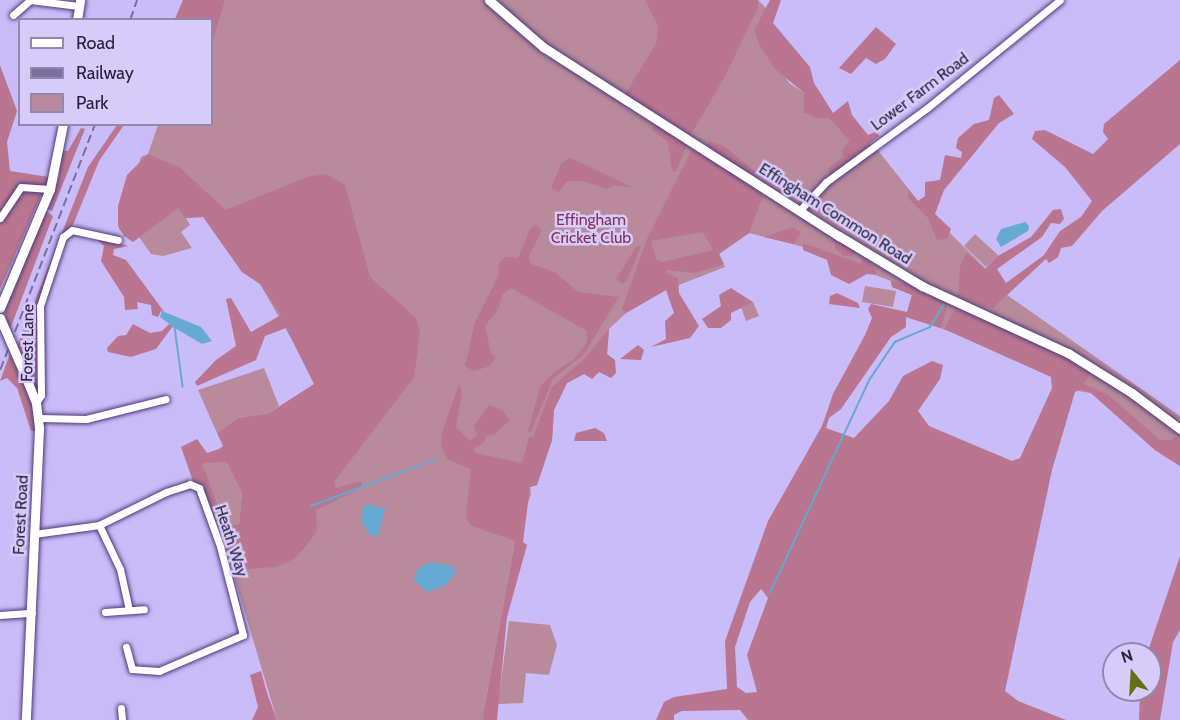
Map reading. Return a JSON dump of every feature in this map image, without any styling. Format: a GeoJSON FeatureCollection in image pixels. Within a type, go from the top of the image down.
{"type":"FeatureCollection","features":[{"type":"Feature","properties":{"kind":"street"},"geometry":{"type":"LineString","coordinates":[[13,15],[30,0],[79,3],[77,18]]}},
{"type":"Feature","properties":{"kind":"street","name":"Effingham Common Road"},"geometry":{"type":"LineString","coordinates":[[489,0],[543,47],[922,286],[1068,353],[1132,393],[1180,429]]}},
{"type":"Feature","properties":{"kind":"street","name":"Lower Farm Road"},"geometry":{"type":"LineString","coordinates":[[800,210],[826,182],[927,108],[1060,0]]}},
{"type":"Feature","properties":{"kind":"street"},"geometry":{"type":"LineString","coordinates":[[0,308],[50,189],[63,126]]}},
{"type":"Feature","properties":{"kind":"street"},"geometry":{"type":"LineString","coordinates":[[0,218],[21,187],[50,189]]}},
{"type":"Feature","properties":{"kind":"street","name":"Forest Lane"},"geometry":{"type":"LineString","coordinates":[[36,403],[41,395],[40,306],[63,237],[75,230],[118,240]]}},
{"type":"Feature","properties":{"kind":"street","name":"Forest Road"},"geometry":{"type":"LineString","coordinates":[[0,318],[36,403],[39,417],[26,720]]}},
{"type":"Feature","properties":{"kind":"street"},"geometry":{"type":"LineString","coordinates":[[39,417],[86,418],[166,399]]}},
{"type":"Feature","properties":{"kind":"street","name":"Heath Way"},"geometry":{"type":"LineString","coordinates":[[34,534],[99,525],[166,492],[190,484],[197,486],[220,546],[244,633],[241,639],[159,671],[132,669],[126,647]]}},
{"type":"Feature","properties":{"kind":"street"},"geometry":{"type":"LineString","coordinates":[[99,525],[120,569],[129,610]]}},
{"type":"Feature","properties":{"kind":"street"},"geometry":{"type":"LineString","coordinates":[[105,612],[144,609]]}},
{"type":"Feature","properties":{"kind":"street"},"geometry":{"type":"LineString","coordinates":[[0,615],[32,613]]}},
{"type":"Feature","properties":{"kind":"street"},"geometry":{"type":"LineString","coordinates":[[121,708],[122,720]]}},
{"type":"Feature","properties":{"kind":"green space","name":"Effingham Cricket Club"},"geometry":{"type":"Polygon","coordinates":[[[183,0],[758,0],[766,8],[754,29],[789,83],[804,93],[804,113],[814,118],[829,118],[877,149],[918,201],[1007,290],[1007,295],[1180,416],[1180,466],[1155,450],[1091,393],[1052,387],[1051,376],[958,334],[906,317],[912,295],[892,287],[891,281],[800,246],[749,233],[719,254],[725,267],[666,290],[626,313],[609,329],[607,354],[586,373],[567,383],[554,410],[552,440],[537,485],[530,487],[531,494],[515,541],[482,720],[277,720],[218,522],[220,509],[201,464],[226,462],[242,493],[239,524],[318,385],[260,284],[242,272],[204,217],[186,218],[190,225],[181,232],[192,248],[163,256],[151,254],[139,237],[133,242],[119,229],[141,157],[148,154],[158,126],[213,126],[213,18],[175,18],[183,0]]]}},
{"type":"Feature","properties":{"kind":"green space"},"geometry":{"type":"Polygon","coordinates":[[[975,234],[998,255],[986,267],[964,246],[975,234]]]}},
{"type":"Feature","properties":{"kind":"green space"},"geometry":{"type":"Polygon","coordinates":[[[865,286],[896,291],[893,307],[862,302],[865,286]]]}},
{"type":"Feature","properties":{"kind":"green space"},"geometry":{"type":"Polygon","coordinates":[[[753,302],[759,316],[746,321],[741,307],[753,302]]]}},
{"type":"Feature","properties":{"kind":"green space"},"geometry":{"type":"Polygon","coordinates":[[[264,368],[279,406],[269,413],[238,418],[217,433],[198,390],[264,368]]]}},
{"type":"Feature","properties":{"kind":"green space"},"geometry":{"type":"Polygon","coordinates":[[[509,621],[550,625],[557,645],[549,675],[526,673],[523,703],[498,704],[509,621]]]}},
{"type":"Feature","properties":{"kind":"shaded area"},"geometry":{"type":"Polygon","coordinates":[[[183,0],[225,0],[213,40],[213,18],[175,18],[183,0]]]}},
{"type":"Feature","properties":{"kind":"shaded area"},"geometry":{"type":"Polygon","coordinates":[[[645,0],[758,0],[758,8],[724,78],[691,135],[625,94],[656,44],[658,26],[645,0]]]}},
{"type":"Feature","properties":{"kind":"shaded area"},"geometry":{"type":"Polygon","coordinates":[[[770,0],[781,0],[773,23],[810,67],[814,83],[833,113],[848,101],[852,115],[868,135],[877,131],[879,136],[832,174],[828,168],[843,157],[842,150],[850,141],[829,118],[814,118],[804,113],[804,93],[775,69],[759,44],[754,29],[770,0]]]}},
{"type":"Feature","properties":{"kind":"shaded area"},"geometry":{"type":"Polygon","coordinates":[[[876,27],[896,44],[885,59],[876,64],[866,58],[851,74],[839,68],[876,27]]]}},
{"type":"Feature","properties":{"kind":"shaded area"},"geometry":{"type":"Polygon","coordinates":[[[1180,60],[1180,144],[1102,211],[1072,246],[1061,248],[1058,257],[1049,263],[1046,259],[992,309],[958,296],[960,266],[967,253],[985,269],[996,257],[1031,237],[1053,210],[1061,209],[1064,219],[1060,224],[1051,223],[1042,237],[997,269],[1006,283],[1044,255],[1060,231],[1081,217],[1092,201],[1065,167],[1032,139],[1035,131],[1045,130],[1093,154],[1108,139],[1103,132],[1104,124],[1180,60]]]}},
{"type":"Feature","properties":{"kind":"shaded area"},"geometry":{"type":"Polygon","coordinates":[[[0,65],[17,111],[7,142],[10,171],[49,177],[0,289],[0,65]]]}},
{"type":"Feature","properties":{"kind":"shaded area"},"geometry":{"type":"Polygon","coordinates":[[[999,95],[1014,114],[999,123],[944,190],[935,214],[951,229],[947,239],[937,240],[928,218],[908,198],[909,190],[918,201],[925,196],[925,182],[940,180],[945,155],[961,158],[962,152],[956,148],[958,138],[974,124],[989,120],[994,98],[999,95]]]}},
{"type":"Feature","properties":{"kind":"shaded area"},"geometry":{"type":"Polygon","coordinates":[[[656,124],[687,144],[676,172],[672,171],[668,142],[651,129],[656,124]]]}},
{"type":"Feature","properties":{"kind":"shaded area"},"geometry":{"type":"Polygon","coordinates":[[[116,126],[123,126],[99,161],[73,225],[60,239],[47,273],[39,301],[36,397],[16,349],[88,167],[116,126]]]}},
{"type":"Feature","properties":{"kind":"shaded area"},"geometry":{"type":"Polygon","coordinates":[[[81,128],[85,129],[52,211],[48,209],[59,178],[62,151],[68,151],[81,128]]]}},
{"type":"Feature","properties":{"kind":"shaded area"},"geometry":{"type":"Polygon","coordinates":[[[710,141],[725,147],[756,172],[751,175],[706,147],[710,141]]]}},
{"type":"Feature","properties":{"kind":"shaded area"},"geometry":{"type":"Polygon","coordinates":[[[691,151],[697,151],[762,191],[763,196],[749,233],[719,254],[724,264],[694,273],[667,270],[666,273],[678,278],[679,293],[699,326],[690,338],[651,347],[666,339],[665,321],[674,313],[666,290],[626,313],[622,309],[647,239],[691,151]],[[703,232],[651,241],[656,259],[663,262],[713,250],[703,232]]]}},
{"type":"Feature","properties":{"kind":"shaded area"},"geometry":{"type":"Polygon","coordinates":[[[148,154],[180,168],[226,210],[307,177],[326,174],[345,185],[370,277],[416,318],[420,333],[414,377],[334,482],[336,488],[362,481],[361,488],[316,510],[317,530],[307,545],[294,559],[276,567],[233,570],[220,528],[239,524],[242,493],[226,462],[202,464],[220,510],[218,522],[207,521],[181,447],[197,439],[207,453],[219,449],[223,446],[217,433],[238,418],[269,413],[314,384],[286,328],[265,336],[256,360],[197,386],[195,382],[216,360],[236,346],[226,299],[231,298],[251,332],[281,315],[260,284],[242,272],[203,217],[185,218],[178,208],[133,242],[124,236],[118,226],[118,206],[127,175],[148,154]]]}},
{"type":"Feature","properties":{"kind":"shaded area"},"geometry":{"type":"Polygon","coordinates":[[[569,158],[634,188],[614,185],[607,189],[583,181],[567,181],[559,192],[551,188],[561,164],[569,158]]]}},
{"type":"Feature","properties":{"kind":"shaded area"},"geometry":{"type":"Polygon","coordinates":[[[46,211],[53,216],[9,332],[4,308],[46,211]]]}},
{"type":"Feature","properties":{"kind":"shaded area"},"geometry":{"type":"Polygon","coordinates":[[[536,225],[542,230],[529,256],[531,264],[555,272],[578,292],[619,297],[584,354],[553,379],[531,432],[528,431],[540,387],[554,372],[573,360],[587,343],[587,331],[511,288],[502,295],[499,308],[485,326],[491,353],[496,357],[490,366],[474,371],[465,366],[475,322],[499,275],[498,264],[505,257],[518,258],[530,229],[536,225]]]}},
{"type":"Feature","properties":{"kind":"shaded area"},"geometry":{"type":"Polygon","coordinates":[[[793,227],[801,232],[794,244],[764,237],[793,227]]]}},
{"type":"Feature","properties":{"kind":"shaded area"},"geometry":{"type":"Polygon","coordinates":[[[93,235],[128,246],[114,249],[113,255],[126,260],[165,313],[161,311],[158,317],[152,315],[151,305],[137,302],[138,309],[125,310],[124,297],[101,261],[104,246],[93,235]]]}},
{"type":"Feature","properties":{"kind":"shaded area"},"geometry":{"type":"Polygon","coordinates":[[[834,236],[856,251],[852,256],[843,256],[835,248],[834,236]]]}},
{"type":"Feature","properties":{"kind":"shaded area"},"geometry":{"type":"Polygon","coordinates":[[[803,243],[861,264],[862,258],[869,258],[877,275],[867,274],[849,284],[831,275],[827,260],[803,250],[803,243]]]}},
{"type":"Feature","properties":{"kind":"shaded area"},"geometry":{"type":"Polygon","coordinates":[[[641,246],[626,282],[622,284],[616,279],[636,247],[641,246]]]}},
{"type":"Feature","properties":{"kind":"shaded area"},"geometry":{"type":"Polygon","coordinates":[[[891,281],[915,286],[948,304],[941,328],[906,317],[906,327],[891,337],[841,409],[829,418],[826,428],[854,438],[889,401],[903,376],[932,361],[943,365],[940,379],[918,411],[929,426],[1012,461],[1020,458],[1052,388],[1051,377],[944,329],[956,307],[1049,347],[1091,371],[1084,384],[1107,394],[1160,440],[1171,440],[1180,433],[1180,466],[1155,450],[1091,393],[1081,389],[1075,392],[1052,470],[1005,691],[1018,701],[1066,720],[748,720],[740,710],[682,711],[674,715],[674,720],[656,720],[664,702],[674,697],[727,689],[725,641],[768,521],[822,426],[833,394],[872,318],[868,309],[871,304],[907,312],[912,295],[892,287],[891,281]],[[761,589],[750,602],[735,647],[737,687],[746,693],[757,692],[747,655],[768,598],[761,589]]]}},
{"type":"Feature","properties":{"kind":"shaded area"},"geometry":{"type":"Polygon","coordinates":[[[731,288],[753,302],[731,313],[731,320],[721,328],[708,328],[702,319],[721,306],[719,295],[731,288]]]}},
{"type":"Feature","properties":{"kind":"shaded area"},"geometry":{"type":"Polygon","coordinates":[[[837,293],[858,303],[860,308],[829,304],[830,296],[837,293]]]}},
{"type":"Feature","properties":{"kind":"shaded area"},"geometry":{"type":"Polygon","coordinates":[[[133,324],[150,333],[162,331],[169,324],[173,326],[156,349],[131,357],[108,352],[107,348],[118,336],[126,335],[133,324]]]}},
{"type":"Feature","properties":{"kind":"shaded area"},"geometry":{"type":"Polygon","coordinates":[[[609,329],[607,354],[615,360],[616,373],[611,378],[599,372],[592,379],[584,374],[567,383],[554,410],[552,440],[537,485],[530,487],[523,542],[527,545],[507,617],[497,720],[482,720],[515,541],[470,525],[466,516],[471,469],[447,459],[441,445],[443,429],[459,384],[462,392],[456,427],[470,441],[477,435],[474,426],[489,405],[502,410],[510,420],[494,435],[486,436],[484,443],[474,448],[476,453],[522,463],[529,437],[533,437],[552,387],[585,358],[609,329]]]}},
{"type":"Feature","properties":{"kind":"shaded area"},"geometry":{"type":"Polygon","coordinates":[[[638,345],[644,350],[641,360],[620,359],[638,345]]]}},
{"type":"Feature","properties":{"kind":"shaded area"},"geometry":{"type":"Polygon","coordinates":[[[10,354],[33,405],[36,431],[31,431],[17,388],[7,378],[0,381],[10,354]]]}},
{"type":"Feature","properties":{"kind":"shaded area"},"geometry":{"type":"Polygon","coordinates":[[[595,428],[604,433],[607,441],[574,441],[576,433],[595,428]]]}},
{"type":"Feature","properties":{"kind":"shaded area"},"geometry":{"type":"Polygon","coordinates":[[[1180,556],[1180,630],[1173,642],[1160,720],[1139,720],[1140,702],[1162,702],[1162,642],[1151,642],[1180,556]]]}},
{"type":"Feature","properties":{"kind":"shaded area"},"geometry":{"type":"Polygon","coordinates":[[[261,671],[277,720],[252,720],[258,707],[250,675],[261,671]]]}},
{"type":"Feature","properties":{"kind":"water"},"geometry":{"type":"Polygon","coordinates":[[[1025,222],[1029,226],[1028,231],[1001,247],[996,239],[1001,229],[1025,222]]]}},
{"type":"Feature","properties":{"kind":"water"},"geometry":{"type":"Polygon","coordinates":[[[162,311],[201,327],[212,341],[202,344],[175,328],[160,317],[162,311]]]}},
{"type":"Feature","properties":{"kind":"water"},"geometry":{"type":"Polygon","coordinates":[[[367,504],[385,509],[378,536],[370,535],[362,522],[363,507],[367,504]]]}},
{"type":"Feature","properties":{"kind":"water"},"geometry":{"type":"Polygon","coordinates":[[[430,562],[451,566],[457,572],[444,586],[427,592],[414,580],[417,570],[430,562]]]}},
{"type":"Feature","properties":{"kind":"waterway"},"geometry":{"type":"LineString","coordinates":[[770,593],[870,379],[895,342],[930,327],[944,305]]}},
{"type":"Feature","properties":{"kind":"waterway"},"geometry":{"type":"LineString","coordinates":[[175,327],[183,386]]}},
{"type":"Feature","properties":{"kind":"waterway"},"geometry":{"type":"LineString","coordinates":[[311,506],[437,459]]}},
{"type":"Feature","properties":{"kind":"railway"},"geometry":{"type":"LineString","coordinates":[[131,18],[137,0]]}},
{"type":"Feature","properties":{"kind":"railway"},"geometry":{"type":"LineString","coordinates":[[0,370],[94,126]]}}]}
